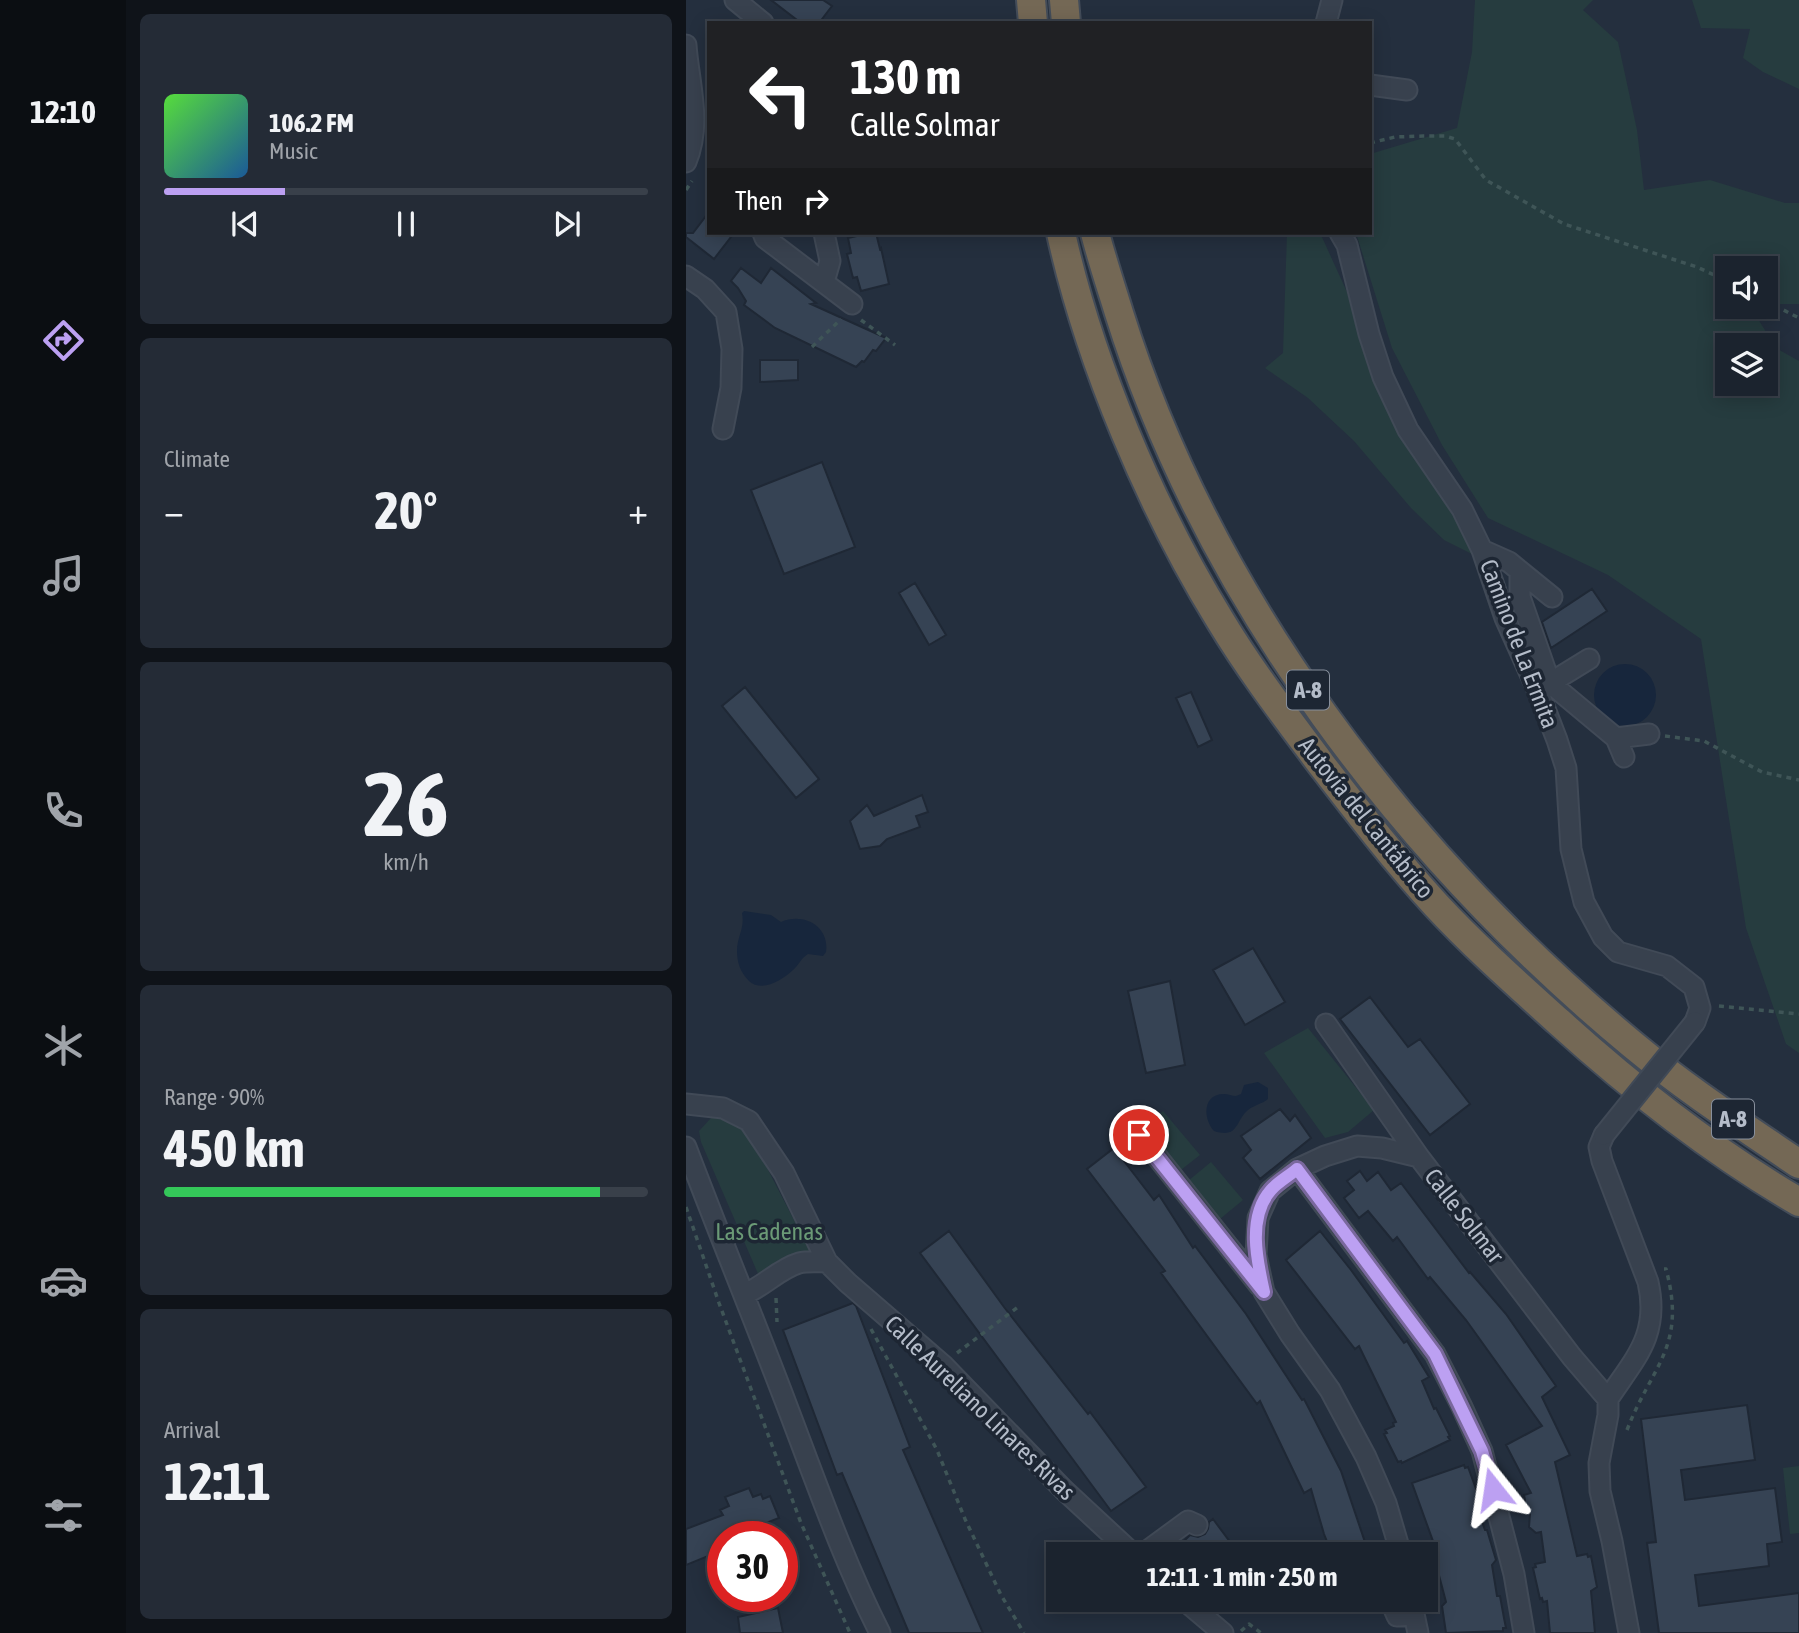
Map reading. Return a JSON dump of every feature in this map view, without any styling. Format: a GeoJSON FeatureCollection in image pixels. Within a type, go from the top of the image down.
{"type":"FeatureCollection","features":[{"type":"Feature","properties":{"kind":"highway"},"geometry":{"type":"LineString","coordinates":[[1031,0],[1033,21]]}},
{"type":"Feature","properties":{"kind":"highway"},"geometry":{"type":"LineString","coordinates":[[1065,0],[1066,21]]}},
{"type":"Feature","properties":{"kind":"highway","name":"Autovía del Cantábrico"},"geometry":{"type":"LineString","coordinates":[[1062,235],[1087,328],[1110,391],[1159,507],[1220,620],[1293,727],[1362,818],[1435,904],[1477,947],[1612,1069],[1678,1122],[1799,1202]]}},
{"type":"Feature","properties":{"kind":"highway","name":"Autovía del Cantábrico"},"geometry":{"type":"LineString","coordinates":[[1096,235],[1136,367],[1181,476],[1244,591],[1300,679],[1366,771],[1437,857],[1546,967],[1642,1052],[1700,1096],[1799,1164]]}},
{"type":"Feature","properties":{"kind":"street"},"geometry":{"type":"LineString","coordinates":[[735,0],[760,21]]}},
{"type":"Feature","properties":{"kind":"street"},"geometry":{"type":"LineString","coordinates":[[1327,21],[1332,0]]}},
{"type":"Feature","properties":{"kind":"street"},"geometry":{"type":"LineString","coordinates":[[686,46],[702,109],[686,162]]}},
{"type":"Feature","properties":{"kind":"street"},"geometry":{"type":"LineString","coordinates":[[1372,85],[1407,90]]}},
{"type":"Feature","properties":{"kind":"street"},"geometry":{"type":"LineString","coordinates":[[764,235],[824,282],[852,313]]}},
{"type":"Feature","properties":{"kind":"street"},"geometry":{"type":"LineString","coordinates":[[824,235],[830,261],[824,282]]}},
{"type":"Feature","properties":{"kind":"street","name":"Camino de La Ermita"},"geometry":{"type":"LineString","coordinates":[[1341,235],[1347,245],[1369,334],[1383,377],[1408,430],[1462,509],[1482,550],[1505,618],[1540,696],[1566,768],[1571,849],[1584,902],[1603,937],[1618,952],[1667,967],[1693,987],[1697,1015]]}},
{"type":"Feature","properties":{"kind":"street"},"geometry":{"type":"LineString","coordinates":[[686,276],[705,289],[726,312],[732,362],[731,388],[723,429]]}},
{"type":"Feature","properties":{"kind":"street"},"geometry":{"type":"LineString","coordinates":[[1482,550],[1509,562],[1552,597]]}},
{"type":"Feature","properties":{"kind":"street"},"geometry":{"type":"LineString","coordinates":[[1520,571],[1520,597],[1550,683],[1616,738],[1624,757]]}},
{"type":"Feature","properties":{"kind":"street"},"geometry":{"type":"LineString","coordinates":[[1550,683],[1589,659]]}},
{"type":"Feature","properties":{"kind":"street"},"geometry":{"type":"LineString","coordinates":[[1616,738],[1650,734]]}},
{"type":"Feature","properties":{"kind":"street"},"geometry":{"type":"LineString","coordinates":[[1629,1633],[1600,1491],[1599,1463],[1608,1415],[1608,1399],[1643,1348],[1651,1323],[1652,1300],[1648,1282],[1598,1147],[1604,1135],[1697,1015]]}},
{"type":"Feature","properties":{"kind":"street"},"geometry":{"type":"LineString","coordinates":[[1326,1024],[1419,1157]]}},
{"type":"Feature","properties":{"kind":"street","name":"Calle Aureliano Linares Rivas"},"geometry":{"type":"LineString","coordinates":[[686,1104],[723,1108],[749,1121],[784,1173],[827,1262],[944,1366],[1064,1490],[1120,1542]]}},
{"type":"Feature","properties":{"kind":"street"},"geometry":{"type":"LineString","coordinates":[[1139,1135],[1264,1292]]}},
{"type":"Feature","properties":{"kind":"street","name":"Calle Solmar"},"geometry":{"type":"LineString","coordinates":[[1397,1542],[1386,1503],[1349,1422],[1264,1292],[1256,1255],[1258,1218],[1270,1191],[1297,1169],[1325,1156],[1357,1146],[1382,1148],[1419,1157],[1572,1357],[1608,1399]]}},
{"type":"Feature","properties":{"kind":"street"},"geometry":{"type":"LineString","coordinates":[[686,1147],[828,1513],[880,1633]]}},
{"type":"Feature","properties":{"kind":"street"},"geometry":{"type":"LineString","coordinates":[[1297,1169],[1435,1354],[1462,1407],[1482,1451],[1514,1574],[1524,1633]]}},
{"type":"Feature","properties":{"kind":"street"},"geometry":{"type":"LineString","coordinates":[[745,1294],[762,1286],[786,1268],[802,1262],[827,1262]]}},
{"type":"Feature","properties":{"kind":"street"},"geometry":{"type":"LineString","coordinates":[[1159,1542],[1188,1521],[1197,1525]]}},
{"type":"Feature","properties":{"kind":"street"},"geometry":{"type":"LineString","coordinates":[[1198,1612],[1223,1633]]}},
{"type":"Feature","properties":{"kind":"street"},"geometry":{"type":"LineString","coordinates":[[1395,1612],[1397,1616],[1415,1616]]}},
{"type":"Feature","properties":{"kind":"path"},"geometry":{"type":"LineString","coordinates":[[1372,142],[1423,136],[1455,139],[1486,180],[1564,224],[1697,267],[1715,275]]}},
{"type":"Feature","properties":{"kind":"path"},"geometry":{"type":"LineString","coordinates":[[1778,307],[1799,318]]}},
{"type":"Feature","properties":{"kind":"path"},"geometry":{"type":"LineString","coordinates":[[812,347],[852,313],[895,345]]}},
{"type":"Feature","properties":{"kind":"path"},"geometry":{"type":"LineString","coordinates":[[1650,734],[1704,741],[1762,772],[1799,779]]}},
{"type":"Feature","properties":{"kind":"path"},"geometry":{"type":"LineString","coordinates":[[1697,1015],[1723,1006],[1799,1014]]}},
{"type":"Feature","properties":{"kind":"path"},"geometry":{"type":"LineString","coordinates":[[686,1207],[801,1523],[850,1633]]}},
{"type":"Feature","properties":{"kind":"path"},"geometry":{"type":"LineString","coordinates":[[776,1293],[776,1319]]}},
{"type":"Feature","properties":{"kind":"path"},"geometry":{"type":"LineString","coordinates":[[859,1293],[856,1301],[937,1450],[965,1519],[995,1582],[1024,1633]]}},
{"type":"Feature","properties":{"kind":"path"},"geometry":{"type":"LineString","coordinates":[[955,1354],[1018,1307]]}},
{"type":"Feature","properties":{"kind":"green space"},"geometry":{"type":"Polygon","coordinates":[[[1475,0],[1593,0],[1583,10],[1618,42],[1637,130],[1644,190],[1710,180],[1785,203],[1799,203],[1799,304],[1778,304],[1778,256],[1715,256],[1715,319],[1758,319],[1767,333],[1715,333],[1715,396],[1778,396],[1778,349],[1799,361],[1799,1053],[1786,1044],[1746,928],[1701,639],[1608,575],[1488,518],[1442,445],[1392,348],[1357,235],[1372,235],[1372,153],[1457,128],[1472,52],[1475,0]]]}},
{"type":"Feature","properties":{"kind":"green space"},"geometry":{"type":"Polygon","coordinates":[[[1692,0],[1799,0],[1799,89],[1763,72],[1743,58],[1750,29],[1701,28],[1692,0]]]}},
{"type":"Feature","properties":{"kind":"green space"},"geometry":{"type":"Polygon","coordinates":[[[1287,235],[1321,235],[1347,292],[1368,367],[1395,420],[1446,496],[1466,535],[1472,554],[1444,540],[1411,508],[1354,441],[1308,398],[1265,368],[1283,353],[1287,235]]]}},
{"type":"Feature","properties":{"kind":"green space"},"geometry":{"type":"Polygon","coordinates":[[[1308,1028],[1374,1110],[1348,1132],[1325,1138],[1264,1053],[1308,1028]]]}},
{"type":"Feature","properties":{"kind":"green space"},"geometry":{"type":"Polygon","coordinates":[[[1163,1111],[1200,1155],[1177,1173],[1141,1129],[1163,1111]]]}},
{"type":"Feature","properties":{"kind":"green space","name":"Las Cadenas"},"geometry":{"type":"Polygon","coordinates":[[[717,1117],[735,1123],[750,1135],[810,1251],[777,1261],[759,1276],[701,1142],[699,1131],[711,1118],[717,1117]]]}},
{"type":"Feature","properties":{"kind":"green space"},"geometry":{"type":"Polygon","coordinates":[[[1211,1162],[1243,1200],[1220,1219],[1188,1181],[1211,1162]]]}},
{"type":"Feature","properties":{"kind":"green space"},"geometry":{"type":"Polygon","coordinates":[[[1799,1466],[1799,1533],[1790,1534],[1783,1468],[1799,1466]]]}},
{"type":"Feature","properties":{"kind":"water"},"geometry":{"type":"Polygon","coordinates":[[[1625,664],[1637,666],[1647,673],[1654,683],[1654,707],[1647,717],[1637,724],[1625,726],[1613,724],[1603,717],[1596,707],[1594,695],[1596,683],[1603,673],[1613,666],[1625,664]]]}},
{"type":"Feature","properties":{"kind":"water"},"geometry":{"type":"Polygon","coordinates":[[[744,911],[771,915],[781,922],[798,919],[813,923],[824,935],[826,952],[823,956],[808,954],[788,974],[772,984],[754,984],[743,974],[738,959],[737,946],[744,911]]]}},
{"type":"Feature","properties":{"kind":"water"},"geometry":{"type":"Polygon","coordinates":[[[1258,1082],[1268,1088],[1268,1099],[1248,1110],[1232,1131],[1214,1131],[1207,1114],[1208,1103],[1212,1098],[1224,1094],[1236,1096],[1241,1094],[1244,1085],[1258,1082]]]}},
{"type":"Feature","properties":{"kind":"building"},"geometry":{"type":"Polygon","coordinates":[[[771,0],[823,0],[832,6],[821,21],[798,21],[771,0]]]}},
{"type":"Feature","properties":{"kind":"building"},"geometry":{"type":"Polygon","coordinates":[[[707,215],[707,235],[732,235],[714,259],[686,237],[686,233],[693,233],[707,215]]]}},
{"type":"Feature","properties":{"kind":"building"},"geometry":{"type":"Polygon","coordinates":[[[876,235],[889,284],[861,291],[857,277],[853,278],[847,254],[851,253],[848,238],[876,235]]]}},
{"type":"Feature","properties":{"kind":"building"},"geometry":{"type":"Polygon","coordinates":[[[741,268],[761,283],[771,268],[816,303],[811,304],[886,338],[876,351],[873,350],[864,362],[856,367],[775,328],[744,305],[746,301],[731,281],[741,268]]]}},
{"type":"Feature","properties":{"kind":"building"},"geometry":{"type":"Polygon","coordinates":[[[760,360],[798,360],[798,380],[760,382],[760,360]]]}},
{"type":"Feature","properties":{"kind":"building"},"geometry":{"type":"Polygon","coordinates":[[[822,462],[855,547],[784,574],[751,490],[822,462]]]}},
{"type":"Feature","properties":{"kind":"building"},"geometry":{"type":"Polygon","coordinates":[[[915,583],[946,635],[929,645],[899,593],[915,583]]]}},
{"type":"Feature","properties":{"kind":"building"},"geometry":{"type":"Polygon","coordinates":[[[1592,589],[1607,611],[1551,648],[1542,622],[1592,589]]]}},
{"type":"Feature","properties":{"kind":"building"},"geometry":{"type":"Polygon","coordinates":[[[745,687],[819,779],[796,798],[722,706],[745,687]]]}},
{"type":"Feature","properties":{"kind":"building"},"geometry":{"type":"Polygon","coordinates":[[[1191,692],[1212,740],[1198,747],[1176,698],[1191,692]]]}},
{"type":"Feature","properties":{"kind":"building"},"geometry":{"type":"Polygon","coordinates":[[[922,795],[928,812],[916,816],[920,827],[887,839],[880,846],[860,849],[850,821],[867,805],[874,816],[922,795]]]}},
{"type":"Feature","properties":{"kind":"building"},"geometry":{"type":"Polygon","coordinates":[[[1253,948],[1285,1002],[1245,1025],[1213,970],[1253,948]]]}},
{"type":"Feature","properties":{"kind":"building"},"geometry":{"type":"Polygon","coordinates":[[[1170,981],[1185,1065],[1146,1073],[1128,991],[1170,981]]]}},
{"type":"Feature","properties":{"kind":"building"},"geometry":{"type":"Polygon","coordinates":[[[1370,997],[1408,1047],[1420,1039],[1470,1104],[1430,1135],[1340,1019],[1370,997]]]}},
{"type":"Feature","properties":{"kind":"building"},"geometry":{"type":"Polygon","coordinates":[[[1280,1109],[1290,1121],[1295,1115],[1311,1138],[1260,1179],[1243,1158],[1251,1150],[1241,1136],[1280,1109]]]}},
{"type":"Feature","properties":{"kind":"building"},"geometry":{"type":"Polygon","coordinates":[[[1114,1148],[1154,1200],[1159,1195],[1193,1248],[1195,1246],[1246,1314],[1302,1400],[1304,1399],[1341,1471],[1365,1542],[1327,1542],[1311,1489],[1304,1493],[1260,1401],[1257,1404],[1161,1273],[1165,1271],[1087,1169],[1114,1148]]]}},
{"type":"Feature","properties":{"kind":"building"},"geometry":{"type":"Polygon","coordinates":[[[1360,1171],[1367,1181],[1378,1172],[1391,1190],[1401,1183],[1469,1273],[1506,1314],[1556,1386],[1542,1397],[1570,1455],[1555,1462],[1577,1556],[1591,1556],[1597,1587],[1591,1591],[1595,1633],[1550,1633],[1547,1601],[1540,1599],[1533,1568],[1536,1567],[1535,1564],[1545,1562],[1541,1532],[1536,1533],[1529,1527],[1530,1514],[1523,1506],[1524,1495],[1531,1493],[1506,1445],[1542,1426],[1466,1320],[1430,1277],[1428,1279],[1397,1237],[1393,1241],[1368,1211],[1359,1218],[1344,1198],[1354,1190],[1347,1181],[1360,1171]]]}},
{"type":"Feature","properties":{"kind":"building"},"geometry":{"type":"Polygon","coordinates":[[[949,1231],[1004,1307],[1088,1414],[1090,1412],[1146,1487],[1111,1511],[920,1253],[949,1231]]]}},
{"type":"Feature","properties":{"kind":"building"},"geometry":{"type":"Polygon","coordinates":[[[1320,1231],[1404,1343],[1407,1341],[1429,1377],[1422,1381],[1450,1440],[1402,1463],[1398,1462],[1384,1434],[1387,1433],[1385,1430],[1396,1422],[1359,1346],[1355,1349],[1286,1260],[1320,1231]]]}},
{"type":"Feature","properties":{"kind":"building"},"geometry":{"type":"Polygon","coordinates":[[[853,1303],[910,1447],[903,1450],[983,1633],[909,1633],[842,1473],[837,1475],[783,1330],[853,1303]]]}},
{"type":"Feature","properties":{"kind":"building"},"geometry":{"type":"Polygon","coordinates":[[[1747,1405],[1755,1460],[1681,1470],[1685,1500],[1775,1488],[1782,1542],[1767,1544],[1769,1566],[1695,1575],[1699,1606],[1799,1593],[1799,1633],[1659,1633],[1647,1543],[1656,1542],[1641,1419],[1747,1405]]]}},
{"type":"Feature","properties":{"kind":"building"},"geometry":{"type":"Polygon","coordinates":[[[1464,1465],[1465,1468],[1468,1467],[1479,1497],[1475,1502],[1496,1560],[1492,1565],[1506,1628],[1503,1628],[1503,1631],[1446,1633],[1442,1606],[1446,1602],[1438,1572],[1438,1542],[1433,1542],[1412,1483],[1464,1465]]]}},
{"type":"Feature","properties":{"kind":"building"},"geometry":{"type":"Polygon","coordinates":[[[749,1488],[753,1497],[761,1494],[763,1499],[770,1496],[779,1518],[771,1521],[707,1521],[723,1515],[720,1510],[729,1506],[725,1497],[749,1488]]]}},
{"type":"Feature","properties":{"kind":"building"},"geometry":{"type":"Polygon","coordinates":[[[1213,1519],[1230,1542],[1187,1542],[1185,1540],[1190,1535],[1198,1537],[1205,1534],[1209,1522],[1213,1519]]]}},
{"type":"Feature","properties":{"kind":"building"},"geometry":{"type":"Polygon","coordinates":[[[707,1521],[707,1556],[686,1565],[686,1529],[707,1521]]]}},
{"type":"Feature","properties":{"kind":"building"},"geometry":{"type":"Polygon","coordinates":[[[760,1612],[779,1612],[783,1633],[740,1633],[738,1617],[760,1612]]]}},
{"type":"Feature","properties":{"kind":"route"},"geometry":{"type":"LineString","coordinates":[[1139,1135],[1264,1292],[1256,1255],[1258,1218],[1270,1191],[1297,1169],[1435,1354],[1482,1451],[1493,1489]]}}]}
